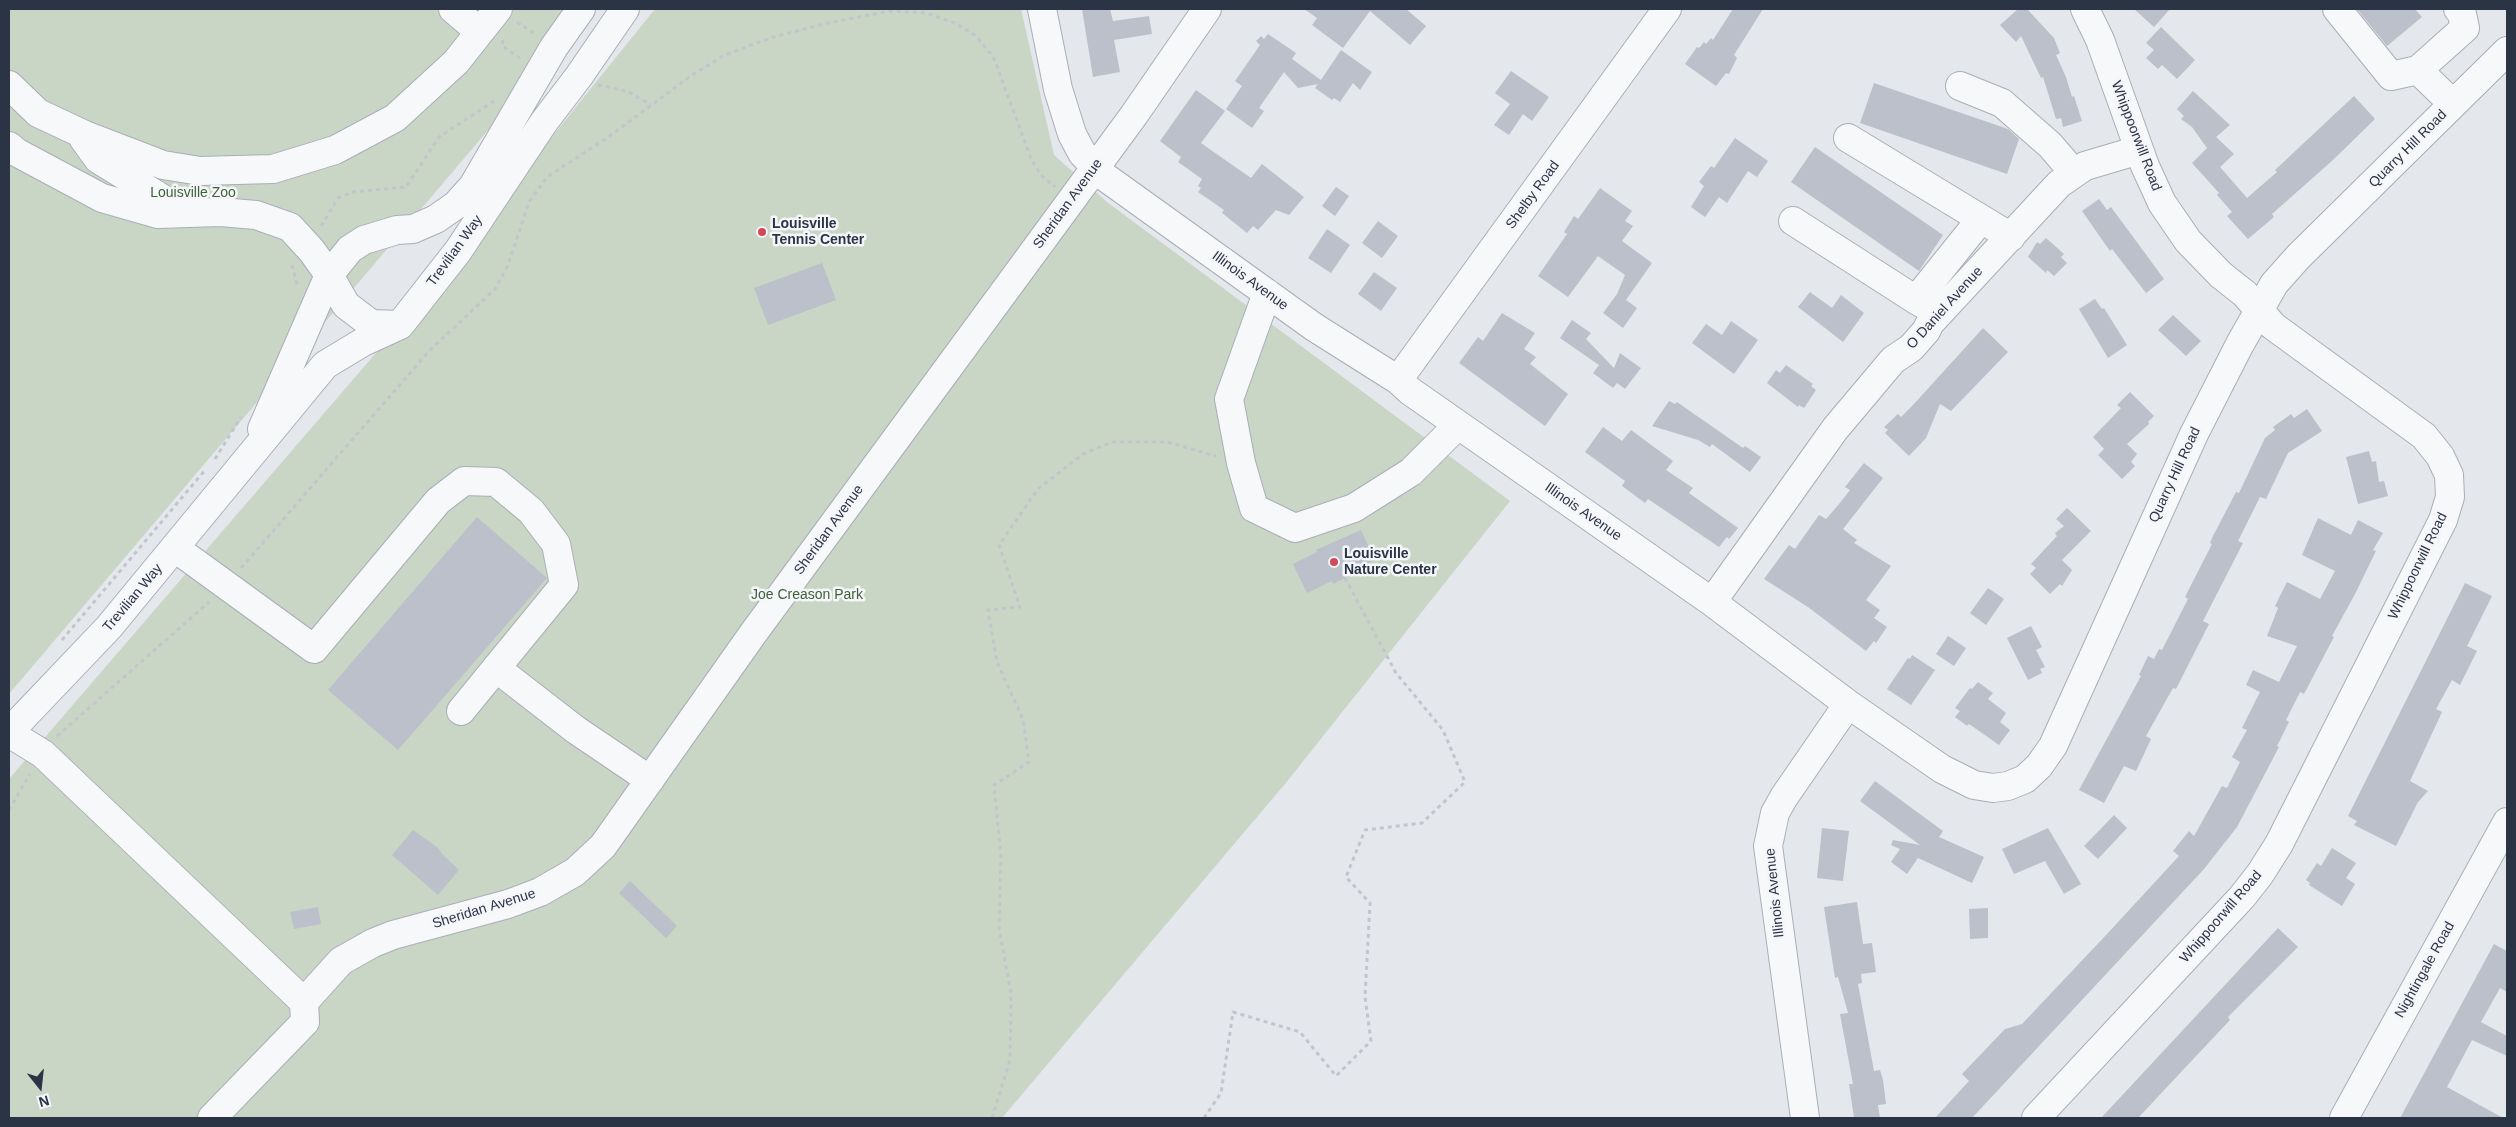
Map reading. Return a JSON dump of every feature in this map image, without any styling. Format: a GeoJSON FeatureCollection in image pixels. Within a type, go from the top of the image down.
{"type":"FeatureCollection","features":[{"type":"Feature","properties":{"kind":"street"},"geometry":{"type":"LineString","coordinates":[[453,9],[491,34]]}},
{"type":"Feature","properties":{"kind":"street"},"geometry":{"type":"LineString","coordinates":[[9,85],[38,113],[77,131],[163,165],[200,171],[273,169],[335,150],[395,118],[456,62],[491,34],[498,9]]}},
{"type":"Feature","properties":{"kind":"street","name":"Trevilian Way"},"geometry":{"type":"LineString","coordinates":[[250,457],[329,275],[350,249],[364,240],[397,230],[413,229],[436,219],[456,204],[472,186],[554,47],[581,9]]}},
{"type":"Feature","properties":{"kind":"street","name":"Trevilian Way"},"geometry":{"type":"LineString","coordinates":[[9,732],[108,627],[325,365],[363,342],[400,325],[458,251],[544,122],[579,76],[625,9]]}},
{"type":"Feature","properties":{"kind":"street","name":"Illinois Avenue"},"geometry":{"type":"LineString","coordinates":[[1042,9],[1066,117],[1082,153],[1105,177],[1314,327],[1398,380],[1458,425],[1712,602],[1848,704],[1784,797],[1775,813],[1768,846],[1805,1118]]}},
{"type":"Feature","properties":{"kind":"street","name":"Sheridan Avenue"},"geometry":{"type":"LineString","coordinates":[[304,1002],[341,961],[374,943],[393,935],[508,904],[540,892],[575,872],[603,846],[752,635],[1134,115],[1207,9]]}},
{"type":"Feature","properties":{"kind":"street","name":"Shelby Road"},"geometry":{"type":"LineString","coordinates":[[1398,380],[1667,9]]}},
{"type":"Feature","properties":{"kind":"street","name":"Whippoorwill Road"},"geometry":{"type":"LineString","coordinates":[[2036,1118],[2242,896],[2260,874],[2279,844],[2439,528],[2450,497],[2448,475],[2440,456],[2424,436],[2273,326],[2245,294],[2221,275],[2188,241],[2162,203],[2139,150],[2100,40],[2085,9]]}},
{"type":"Feature","properties":{"kind":"street"},"geometry":{"type":"LineString","coordinates":[[2337,9],[2391,76],[2418,70],[2465,28],[2462,14],[2458,9]]}},
{"type":"Feature","properties":{"kind":"street","name":"Quarry Hill Road"},"geometry":{"type":"LineString","coordinates":[[1848,704],[1942,769],[1974,785],[1993,788],[2008,786],[2025,779],[2039,766],[2053,746],[2065,723],[2126,581],[2194,434],[2274,284],[2507,51]]}},
{"type":"Feature","properties":{"kind":"street"},"geometry":{"type":"LineString","coordinates":[[2418,70],[2453,104]]}},
{"type":"Feature","properties":{"kind":"street"},"geometry":{"type":"LineString","coordinates":[[1960,86],[2010,109],[2050,145],[2074,173]]}},
{"type":"Feature","properties":{"kind":"street"},"geometry":{"type":"LineString","coordinates":[[38,113],[12,149],[102,198],[158,214],[256,215],[290,227],[303,239],[329,275],[346,305],[371,324],[400,325]]}},
{"type":"Feature","properties":{"kind":"street"},"geometry":{"type":"LineString","coordinates":[[77,131],[98,158],[163,199],[201,213]]}},
{"type":"Feature","properties":{"kind":"street"},"geometry":{"type":"LineString","coordinates":[[1848,138],[2011,237]]}},
{"type":"Feature","properties":{"kind":"street","name":"O Daniel Avenue"},"geometry":{"type":"LineString","coordinates":[[1712,602],[1835,429],[1873,380],[1893,360],[1911,348],[1939,313],[2060,184],[2074,173],[2097,162],[2139,150]]}},
{"type":"Feature","properties":{"kind":"street"},"geometry":{"type":"LineString","coordinates":[[1916,300],[1981,219]]}},
{"type":"Feature","properties":{"kind":"street"},"geometry":{"type":"LineString","coordinates":[[1793,221],[1939,313]]}},
{"type":"Feature","properties":{"kind":"street"},"geometry":{"type":"LineString","coordinates":[[1267,293],[1229,399],[1241,463],[1254,508],[1295,528],[1354,508],[1411,472],[1458,425]]}},
{"type":"Feature","properties":{"kind":"street"},"geometry":{"type":"LineString","coordinates":[[175,548],[314,649],[438,502],[464,481],[496,482],[531,511],[556,544],[564,585],[461,712]]}},
{"type":"Feature","properties":{"kind":"street"},"geometry":{"type":"LineString","coordinates":[[496,668],[576,730],[650,780]]}},
{"type":"Feature","properties":{"kind":"street"},"geometry":{"type":"LineString","coordinates":[[9,732],[42,754],[304,1002],[305,1022],[212,1118]]}},
{"type":"Feature","properties":{"kind":"street","name":"Nightingale Road"},"geometry":{"type":"LineString","coordinates":[[2344,1118],[2507,822]]}},
{"type":"Feature","properties":{"kind":"path"},"geometry":{"type":"LineString","coordinates":[[9,810],[42,754],[61,731],[183,627],[226,585],[430,350],[495,290],[508,266],[529,202],[547,177],[607,138],[692,75],[725,55],[773,37],[832,22],[890,11],[926,13],[955,23],[975,35],[993,56],[1032,161],[1042,176],[1072,198]]}},
{"type":"Feature","properties":{"kind":"path"},"geometry":{"type":"LineString","coordinates":[[491,34],[502,46],[525,62]]}},
{"type":"Feature","properties":{"kind":"path"},"geometry":{"type":"LineString","coordinates":[[992,1118],[1010,1060],[1011,993],[999,928],[1001,857],[994,785],[1029,762],[1023,719],[997,662],[988,610],[1020,607],[999,545],[1038,489],[1083,454],[1112,442],[1167,442],[1241,463]]}},
{"type":"Feature","properties":{"kind":"path"},"geometry":{"type":"LineString","coordinates":[[1204,1118],[1221,1093],[1233,1012],[1300,1032],[1336,1076],[1371,1041],[1365,997],[1370,903],[1346,877],[1365,830],[1422,824],[1465,782],[1443,730],[1396,673],[1345,578]]}},
{"type":"Feature","properties":{"kind":"green space","name":"Louisville Zoo"},"geometry":{"type":"Polygon","coordinates":[[[9,9],[591,9],[9,694],[9,9]]]}},
{"type":"Feature","properties":{"kind":"green space","name":"Joe Creason Park"},"geometry":{"type":"Polygon","coordinates":[[[655,9],[1021,9],[1054,155],[1107,202],[1510,501],[1285,784],[1002,1118],[9,1118],[9,779],[400,325],[655,9]]]}},
{"type":"Feature","properties":{"kind":"building"},"geometry":{"type":"Polygon","coordinates":[[[1082,9],[1110,9],[1113,21],[1149,16],[1152,34],[1114,40],[1120,72],[1093,77],[1082,9]]]}},
{"type":"Feature","properties":{"kind":"building"},"geometry":{"type":"Polygon","coordinates":[[[1304,9],[1406,9],[1426,26],[1410,45],[1370,11],[1343,48],[1312,25],[1317,18],[1304,9]]]}},
{"type":"Feature","properties":{"kind":"building"},"geometry":{"type":"Polygon","coordinates":[[[1733,9],[1763,9],[1734,55],[1737,58],[1729,74],[1726,73],[1716,86],[1685,64],[1697,47],[1699,48],[1704,42],[1706,44],[1711,38],[1713,40],[1733,9]]]}},
{"type":"Feature","properties":{"kind":"building"},"geometry":{"type":"Polygon","coordinates":[[[2018,9],[2027,9],[2054,38],[2060,53],[2056,55],[2066,77],[2072,97],[2074,96],[2082,121],[2063,127],[2061,118],[2056,119],[2043,77],[2041,78],[2021,36],[2016,42],[2000,25],[2018,9]]]}},
{"type":"Feature","properties":{"kind":"building"},"geometry":{"type":"Polygon","coordinates":[[[2134,9],[2170,9],[2154,27],[2134,9]]]}},
{"type":"Feature","properties":{"kind":"building"},"geometry":{"type":"Polygon","coordinates":[[[2357,9],[2415,9],[2422,17],[2387,46],[2357,9]]]}},
{"type":"Feature","properties":{"kind":"building"},"geometry":{"type":"Polygon","coordinates":[[[2161,27],[2195,60],[2177,79],[2162,65],[2158,69],[2146,58],[2154,50],[2146,43],[2161,27]]]}},
{"type":"Feature","properties":{"kind":"building"},"geometry":{"type":"Polygon","coordinates":[[[1268,34],[1296,53],[1292,59],[1321,80],[1341,50],[1372,72],[1360,90],[1353,83],[1340,102],[1334,98],[1332,100],[1315,88],[1318,84],[1298,88],[1284,72],[1259,108],[1264,111],[1252,128],[1226,109],[1242,86],[1235,81],[1260,45],[1256,41],[1261,36],[1264,39],[1268,34]]]}},
{"type":"Feature","properties":{"kind":"building"},"geometry":{"type":"Polygon","coordinates":[[[1511,71],[1549,97],[1532,121],[1523,114],[1509,135],[1494,125],[1510,104],[1495,93],[1511,71]]]}},
{"type":"Feature","properties":{"kind":"building"},"geometry":{"type":"Polygon","coordinates":[[[1874,83],[2008,129],[2019,139],[2007,174],[1860,123],[1874,83]]]}},
{"type":"Feature","properties":{"kind":"building"},"geometry":{"type":"Polygon","coordinates":[[[1196,90],[1225,111],[1201,143],[1251,178],[1262,164],[1304,197],[1289,215],[1276,210],[1258,230],[1253,226],[1247,233],[1222,213],[1224,210],[1198,192],[1201,188],[1198,186],[1202,179],[1178,162],[1181,157],[1160,141],[1196,90]]]}},
{"type":"Feature","properties":{"kind":"building"},"geometry":{"type":"Polygon","coordinates":[[[2193,91],[2230,125],[2216,137],[2234,154],[2220,167],[2247,198],[2277,172],[2275,170],[2354,96],[2375,119],[2333,160],[2272,214],[2274,217],[2248,239],[2227,216],[2232,212],[2217,195],[2219,193],[2192,163],[2207,148],[2192,127],[2181,119],[2184,116],[2177,109],[2193,91]]]}},
{"type":"Feature","properties":{"kind":"building"},"geometry":{"type":"Polygon","coordinates":[[[1735,138],[1768,161],[1757,177],[1748,171],[1727,203],[1719,197],[1705,217],[1691,207],[1704,186],[1699,182],[1711,166],[1714,168],[1735,138]]]}},
{"type":"Feature","properties":{"kind":"building"},"geometry":{"type":"Polygon","coordinates":[[[1815,147],[1943,235],[1919,271],[1791,182],[1815,147]]]}},
{"type":"Feature","properties":{"kind":"building"},"geometry":{"type":"Polygon","coordinates":[[[1336,187],[1349,196],[1335,216],[1322,206],[1336,187]]]}},
{"type":"Feature","properties":{"kind":"building"},"geometry":{"type":"Polygon","coordinates":[[[1600,188],[1632,211],[1625,221],[1633,226],[1622,241],[1652,263],[1626,300],[1637,308],[1623,328],[1603,313],[1617,294],[1625,275],[1598,256],[1568,297],[1538,276],[1567,234],[1564,232],[1574,216],[1578,219],[1600,188]]]}},
{"type":"Feature","properties":{"kind":"building"},"geometry":{"type":"Polygon","coordinates":[[[2099,199],[2107,210],[2111,207],[2164,279],[2146,293],[2112,249],[2110,251],[2082,211],[2099,199]]]}},
{"type":"Feature","properties":{"kind":"building"},"geometry":{"type":"Polygon","coordinates":[[[1378,221],[1398,236],[1382,258],[1362,243],[1378,221]]]}},
{"type":"Feature","properties":{"kind":"building"},"geometry":{"type":"Polygon","coordinates":[[[1327,229],[1350,245],[1331,273],[1308,258],[1327,229]]]}},
{"type":"Feature","properties":{"kind":"building"},"geometry":{"type":"Polygon","coordinates":[[[2046,238],[2064,254],[2061,257],[2067,263],[2054,276],[2047,270],[2046,273],[2028,257],[2037,242],[2040,244],[2046,238]]]}},
{"type":"Feature","properties":{"kind":"building"},"geometry":{"type":"Polygon","coordinates":[[[822,263],[836,300],[768,325],[754,288],[822,263]]]}},
{"type":"Feature","properties":{"kind":"building"},"geometry":{"type":"Polygon","coordinates":[[[1374,272],[1397,288],[1381,311],[1358,294],[1374,272]]]}},
{"type":"Feature","properties":{"kind":"building"},"geometry":{"type":"Polygon","coordinates":[[[1810,292],[1832,308],[1841,295],[1864,313],[1843,342],[1798,307],[1810,292]]]}},
{"type":"Feature","properties":{"kind":"building"},"geometry":{"type":"Polygon","coordinates":[[[2095,299],[2102,309],[2104,308],[2127,345],[2108,358],[2079,309],[2095,299]]]}},
{"type":"Feature","properties":{"kind":"building"},"geometry":{"type":"Polygon","coordinates":[[[1502,313],[1535,333],[1524,349],[1536,357],[1530,364],[1568,394],[1545,426],[1459,363],[1478,337],[1483,341],[1502,313]]]}},
{"type":"Feature","properties":{"kind":"building"},"geometry":{"type":"Polygon","coordinates":[[[2173,315],[2201,341],[2186,356],[2158,330],[2173,315]]]}},
{"type":"Feature","properties":{"kind":"building"},"geometry":{"type":"Polygon","coordinates":[[[1572,320],[1591,333],[1586,339],[1614,368],[1620,353],[1641,368],[1625,389],[1617,383],[1613,388],[1593,373],[1599,365],[1560,338],[1572,320]]]}},
{"type":"Feature","properties":{"kind":"building"},"geometry":{"type":"Polygon","coordinates":[[[1731,321],[1758,340],[1734,374],[1692,343],[1706,324],[1722,335],[1731,321]]]}},
{"type":"Feature","properties":{"kind":"building"},"geometry":{"type":"Polygon","coordinates":[[[1983,328],[2008,352],[1951,411],[1940,404],[1926,438],[1909,456],[1885,433],[1888,430],[1884,427],[1898,414],[1901,417],[1913,405],[1983,328]]]}},
{"type":"Feature","properties":{"kind":"building"},"geometry":{"type":"Polygon","coordinates":[[[1786,365],[1813,384],[1811,386],[1816,390],[1804,408],[1799,405],[1798,407],[1767,383],[1776,370],[1780,373],[1786,365]]]}},
{"type":"Feature","properties":{"kind":"building"},"geometry":{"type":"Polygon","coordinates":[[[2130,392],[2154,416],[2148,422],[2149,424],[2127,444],[2137,454],[2131,462],[2135,466],[2122,479],[2098,455],[2104,449],[2093,437],[2121,408],[2117,405],[2130,392]]]}},
{"type":"Feature","properties":{"kind":"building"},"geometry":{"type":"Polygon","coordinates":[[[1669,401],[1675,404],[1677,402],[1743,448],[1745,446],[1761,457],[1750,472],[1712,444],[1710,447],[1698,440],[1652,426],[1669,401]]]}},
{"type":"Feature","properties":{"kind":"building"},"geometry":{"type":"Polygon","coordinates":[[[2307,409],[2322,431],[2288,453],[2266,499],[2260,497],[2238,541],[2243,543],[2203,621],[2209,624],[2176,689],[2173,688],[2146,736],[2151,739],[2136,771],[2124,766],[2104,803],[2079,790],[2141,676],[2139,675],[2148,656],[2154,659],[2159,649],[2162,650],[2188,599],[2185,597],[2212,544],[2210,543],[2213,536],[2236,492],[2239,493],[2265,438],[2275,430],[2273,427],[2291,414],[2294,418],[2307,409]]]}},
{"type":"Feature","properties":{"kind":"building"},"geometry":{"type":"Polygon","coordinates":[[[1603,427],[1622,441],[1631,430],[1673,461],[1666,470],[1693,488],[1689,493],[1738,528],[1719,547],[1648,499],[1645,503],[1622,486],[1625,481],[1585,452],[1603,427]]]}},
{"type":"Feature","properties":{"kind":"building"},"geometry":{"type":"Polygon","coordinates":[[[2369,451],[2372,462],[2376,461],[2379,482],[2384,481],[2388,496],[2358,504],[2346,457],[2369,451]]]}},
{"type":"Feature","properties":{"kind":"building"},"geometry":{"type":"Polygon","coordinates":[[[1864,463],[1883,478],[1843,529],[1857,540],[1854,543],[1891,566],[1866,600],[1880,610],[1874,618],[1887,627],[1876,643],[1874,641],[1866,651],[1808,607],[1764,579],[1789,545],[1795,549],[1819,515],[1826,519],[1839,504],[1850,490],[1845,487],[1864,463]]]}},
{"type":"Feature","properties":{"kind":"building"},"geometry":{"type":"Polygon","coordinates":[[[2067,508],[2091,531],[2062,560],[2072,570],[2062,586],[2060,584],[2050,594],[2030,574],[2036,568],[2031,564],[2057,536],[2055,533],[2064,526],[2056,519],[2067,508]]]}},
{"type":"Feature","properties":{"kind":"building"},"geometry":{"type":"Polygon","coordinates":[[[477,517],[547,578],[398,750],[328,690],[477,517]]]}},
{"type":"Feature","properties":{"kind":"building"},"geometry":{"type":"Polygon","coordinates":[[[2318,518],[2351,535],[2358,520],[2383,533],[2373,550],[2376,551],[2355,594],[2332,636],[2334,637],[2304,694],[2300,692],[2286,720],[2289,722],[2277,746],[2279,747],[2237,827],[2204,869],[1972,1118],[1935,1118],[1969,1081],[1962,1074],[2005,1029],[2022,1024],[2179,856],[2173,851],[2189,831],[2194,836],[2222,786],[2227,788],[2240,762],[2232,757],[2247,730],[2242,728],[2260,692],[2246,685],[2253,670],[2279,682],[2297,646],[2267,636],[2278,608],[2275,606],[2287,582],[2320,599],[2335,571],[2302,555],[2318,518]]]}},
{"type":"Feature","properties":{"kind":"building","name":"Louisville Nature Center"},"geometry":{"type":"Polygon","coordinates":[[[1361,530],[1375,560],[1351,571],[1352,574],[1333,584],[1332,581],[1307,593],[1293,564],[1317,552],[1316,550],[1361,530]]]}},
{"type":"Feature","properties":{"kind":"building"},"geometry":{"type":"Polygon","coordinates":[[[2465,583],[2492,596],[2467,646],[2477,651],[2460,685],[2452,680],[2436,709],[2442,712],[2410,781],[2428,791],[2418,802],[2396,846],[2354,825],[2357,821],[2348,816],[2465,583]]]}},
{"type":"Feature","properties":{"kind":"building"},"geometry":{"type":"Polygon","coordinates":[[[1988,588],[2004,599],[1986,625],[1970,613],[1988,588]]]}},
{"type":"Feature","properties":{"kind":"building"},"geometry":{"type":"Polygon","coordinates":[[[2031,626],[2042,647],[2036,650],[2045,667],[2040,669],[2042,673],[2028,680],[2007,638],[2031,626]]]}},
{"type":"Feature","properties":{"kind":"building"},"geometry":{"type":"Polygon","coordinates":[[[1948,636],[1966,648],[1954,666],[1936,654],[1948,636]]]}},
{"type":"Feature","properties":{"kind":"building"},"geometry":{"type":"Polygon","coordinates":[[[1912,655],[1935,670],[1911,705],[1887,689],[1912,655]]]}},
{"type":"Feature","properties":{"kind":"building"},"geometry":{"type":"Polygon","coordinates":[[[1978,682],[1993,693],[1988,699],[2006,713],[2000,722],[2010,730],[1999,745],[1969,724],[1967,726],[1955,717],[1960,711],[1955,708],[1970,688],[1972,689],[1978,682]]]}},
{"type":"Feature","properties":{"kind":"building"},"geometry":{"type":"Polygon","coordinates":[[[1875,781],[1943,831],[1939,837],[1984,857],[1972,883],[1918,858],[1907,874],[1891,862],[1900,849],[1891,845],[1893,840],[1920,845],[1860,801],[1875,781]]]}},
{"type":"Feature","properties":{"kind":"building"},"geometry":{"type":"Polygon","coordinates":[[[2114,815],[2127,828],[2098,859],[2084,846],[2114,815]]]}},
{"type":"Feature","properties":{"kind":"building"},"geometry":{"type":"Polygon","coordinates":[[[1822,828],[1849,831],[1843,881],[1817,878],[1822,828]]]}},
{"type":"Feature","properties":{"kind":"building"},"geometry":{"type":"Polygon","coordinates":[[[2048,828],[2081,884],[2064,894],[2045,861],[2014,874],[2002,849],[2048,828]]]}},
{"type":"Feature","properties":{"kind":"building"},"geometry":{"type":"Polygon","coordinates":[[[413,830],[438,848],[459,870],[438,895],[392,855],[413,830]]]}},
{"type":"Feature","properties":{"kind":"building"},"geometry":{"type":"Polygon","coordinates":[[[2332,848],[2356,863],[2346,878],[2355,884],[2342,906],[2309,885],[2310,883],[2306,880],[2317,863],[2321,866],[2332,848]]]}},
{"type":"Feature","properties":{"kind":"building"},"geometry":{"type":"Polygon","coordinates":[[[630,881],[677,926],[666,938],[619,893],[630,881]]]}},
{"type":"Feature","properties":{"kind":"building"},"geometry":{"type":"Polygon","coordinates":[[[1857,902],[1863,944],[1872,943],[1876,972],[1861,974],[1862,983],[1858,984],[1874,1071],[1880,1070],[1883,1080],[1886,1104],[1878,1105],[1880,1118],[1854,1118],[1849,1084],[1853,1084],[1840,1014],[1848,1013],[1838,977],[1835,978],[1824,907],[1857,902]]]}},
{"type":"Feature","properties":{"kind":"building"},"geometry":{"type":"Polygon","coordinates":[[[318,907],[321,924],[294,929],[290,912],[318,907]]]}},
{"type":"Feature","properties":{"kind":"building"},"geometry":{"type":"Polygon","coordinates":[[[1988,908],[1988,938],[1970,939],[1969,909],[1988,908]]]}},
{"type":"Feature","properties":{"kind":"building"},"geometry":{"type":"Polygon","coordinates":[[[2278,928],[2298,947],[2228,1017],[2230,1020],[2138,1118],[2101,1118],[2278,928]]]}},
{"type":"Feature","properties":{"kind":"building"},"geometry":{"type":"Polygon","coordinates":[[[2494,944],[2507,951],[2507,992],[2500,988],[2481,1022],[2507,1036],[2507,1056],[2472,1040],[2447,1087],[2503,1118],[2400,1118],[2494,944]]]}},
{"type":"Feature","properties":{"kind":"place","name":"Louisville Tennis Center"},"geometry":{"type":"Point","coordinates":[762,232]}},
{"type":"Feature","properties":{"kind":"place","name":"Louisville Nature Center"},"geometry":{"type":"Point","coordinates":[1334,562]}}]}
